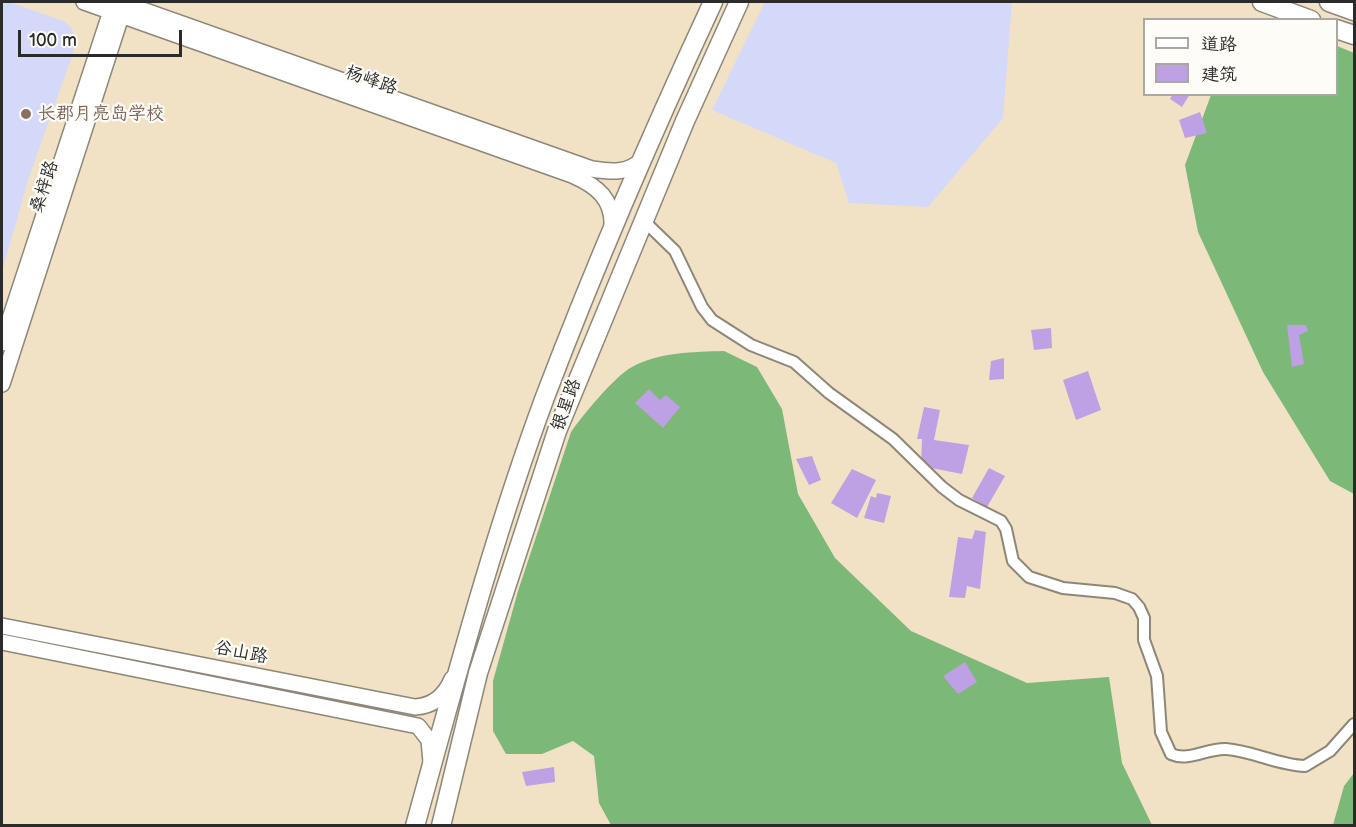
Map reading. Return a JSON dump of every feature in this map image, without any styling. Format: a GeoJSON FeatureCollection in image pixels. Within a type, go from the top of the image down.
{"type":"FeatureCollection","features":[{"type":"Feature","properties":{"kind":"main road","name":"杨峰路"},"geometry":{"type":"LineString","coordinates":[[84,2],[120,6],[592,169],[621,171],[637,165],[645,157]]}},
{"type":"Feature","properties":{"kind":"main road","name":"银星路"},"geometry":{"type":"LineString","coordinates":[[415,825],[456,671],[545,398],[612,231],[713,2]]}},
{"type":"Feature","properties":{"kind":"main road","name":"银星路"},"geometry":{"type":"LineString","coordinates":[[441,825],[478,673],[494,618],[573,386],[739,2]]}},
{"type":"Feature","properties":{"kind":"main road"},"geometry":{"type":"LineString","coordinates":[[1262,2],[1306,18]]}},
{"type":"Feature","properties":{"kind":"main road"},"geometry":{"type":"LineString","coordinates":[[1329,2],[1354,11]]}},
{"type":"Feature","properties":{"kind":"main road","name":"杨峰路"},"geometry":{"type":"LineString","coordinates":[[120,6],[572,175],[595,187],[603,195],[612,212],[612,231]]}},
{"type":"Feature","properties":{"kind":"main road","name":"桑梓路"},"geometry":{"type":"LineString","coordinates":[[2,343],[120,6]]}},
{"type":"Feature","properties":{"kind":"main road","name":"桑梓路"},"geometry":{"type":"LineString","coordinates":[[2,384],[120,6]]}},
{"type":"Feature","properties":{"kind":"main road"},"geometry":{"type":"LineString","coordinates":[[1338,30],[1354,35]]}},
{"type":"Feature","properties":{"kind":"main road","name":"谷山路"},"geometry":{"type":"LineString","coordinates":[[2,626],[414,707],[439,699],[456,671]]}},
{"type":"Feature","properties":{"kind":"main road","name":"谷山路"},"geometry":{"type":"LineString","coordinates":[[2,642],[418,726],[429,740],[431,768]]}},
{"type":"Feature","properties":{"kind":"street"},"geometry":{"type":"LineString","coordinates":[[643,220],[675,251],[702,307],[712,320],[751,345],[794,362],[829,393],[893,439],[942,488],[959,500],[1001,521],[1009,538],[1013,561],[1029,577],[1063,588],[1114,593],[1132,599],[1144,618],[1144,640],[1157,676],[1163,740],[1171,754],[1179,758],[1210,749],[1226,749],[1305,766],[1330,751],[1354,723]]}},
{"type":"Feature","properties":{"kind":"shaded area","name":"长郡月亮岛学校"},"geometry":{"type":"Polygon","coordinates":[[[2,2],[9,2],[63,21],[71,27],[75,37],[74,50],[29,177],[2,272],[2,2]]]}},
{"type":"Feature","properties":{"kind":"shaded area"},"geometry":{"type":"Polygon","coordinates":[[[765,2],[1012,2],[1003,118],[928,207],[849,203],[836,163],[712,110],[765,2]]]}},
{"type":"Feature","properties":{"kind":"green space"},"geometry":{"type":"Polygon","coordinates":[[[1338,46],[1354,53],[1354,494],[1330,481],[1263,372],[1198,232],[1185,165],[1211,96],[1338,96],[1338,46]]]}},
{"type":"Feature","properties":{"kind":"green space"},"geometry":{"type":"Polygon","coordinates":[[[724,351],[757,367],[782,409],[798,494],[835,558],[911,631],[1027,683],[1109,677],[1122,763],[1152,825],[611,825],[599,803],[594,756],[573,741],[542,754],[506,754],[493,731],[493,681],[518,591],[571,432],[609,387],[632,367],[665,356],[724,351]]]}},
{"type":"Feature","properties":{"kind":"green space"},"geometry":{"type":"Polygon","coordinates":[[[1354,773],[1354,825],[1333,825],[1344,786],[1354,773]]]}},
{"type":"Feature","properties":{"kind":"building"},"geometry":{"type":"Polygon","coordinates":[[[1172,96],[1189,96],[1182,107],[1170,99],[1172,96]]]}},
{"type":"Feature","properties":{"kind":"building"},"geometry":{"type":"Polygon","coordinates":[[[1200,112],[1207,133],[1185,138],[1179,120],[1200,112]]]}},
{"type":"Feature","properties":{"kind":"building"},"geometry":{"type":"Polygon","coordinates":[[[1287,325],[1306,325],[1308,331],[1299,335],[1304,364],[1292,367],[1287,325]]]}},
{"type":"Feature","properties":{"kind":"building"},"geometry":{"type":"Polygon","coordinates":[[[1051,328],[1052,348],[1034,350],[1031,330],[1051,328]]]}},
{"type":"Feature","properties":{"kind":"building"},"geometry":{"type":"Polygon","coordinates":[[[1004,358],[1004,379],[989,380],[991,361],[1004,358]]]}},
{"type":"Feature","properties":{"kind":"building"},"geometry":{"type":"Polygon","coordinates":[[[1088,371],[1101,410],[1076,420],[1063,380],[1088,371]]]}},
{"type":"Feature","properties":{"kind":"building"},"geometry":{"type":"Polygon","coordinates":[[[649,389],[660,400],[666,395],[680,407],[663,428],[635,403],[649,389]]]}},
{"type":"Feature","properties":{"kind":"building"},"geometry":{"type":"Polygon","coordinates":[[[924,407],[940,410],[934,440],[969,445],[962,474],[921,466],[922,439],[917,439],[924,407]]]}},
{"type":"Feature","properties":{"kind":"building"},"geometry":{"type":"Polygon","coordinates":[[[812,456],[821,480],[809,485],[796,459],[812,456]]]}},
{"type":"Feature","properties":{"kind":"building"},"geometry":{"type":"Polygon","coordinates":[[[989,468],[1005,476],[987,507],[972,498],[989,468]]]}},
{"type":"Feature","properties":{"kind":"building"},"geometry":{"type":"Polygon","coordinates":[[[852,469],[876,480],[857,518],[831,503],[852,469]]]}},
{"type":"Feature","properties":{"kind":"building"},"geometry":{"type":"Polygon","coordinates":[[[877,493],[891,496],[884,523],[864,518],[871,496],[876,498],[877,493]]]}},
{"type":"Feature","properties":{"kind":"building"},"geometry":{"type":"Polygon","coordinates":[[[975,530],[986,532],[980,589],[967,586],[965,598],[949,597],[958,537],[972,539],[975,530]]]}},
{"type":"Feature","properties":{"kind":"building"},"geometry":{"type":"Polygon","coordinates":[[[965,662],[977,682],[958,694],[943,676],[965,662]]]}},
{"type":"Feature","properties":{"kind":"building"},"geometry":{"type":"Polygon","coordinates":[[[554,767],[555,782],[526,786],[522,772],[554,767]]]}},
{"type":"Feature","properties":{"kind":"place","name":"长郡月亮岛学校"},"geometry":{"type":"Point","coordinates":[26,114]}}]}
